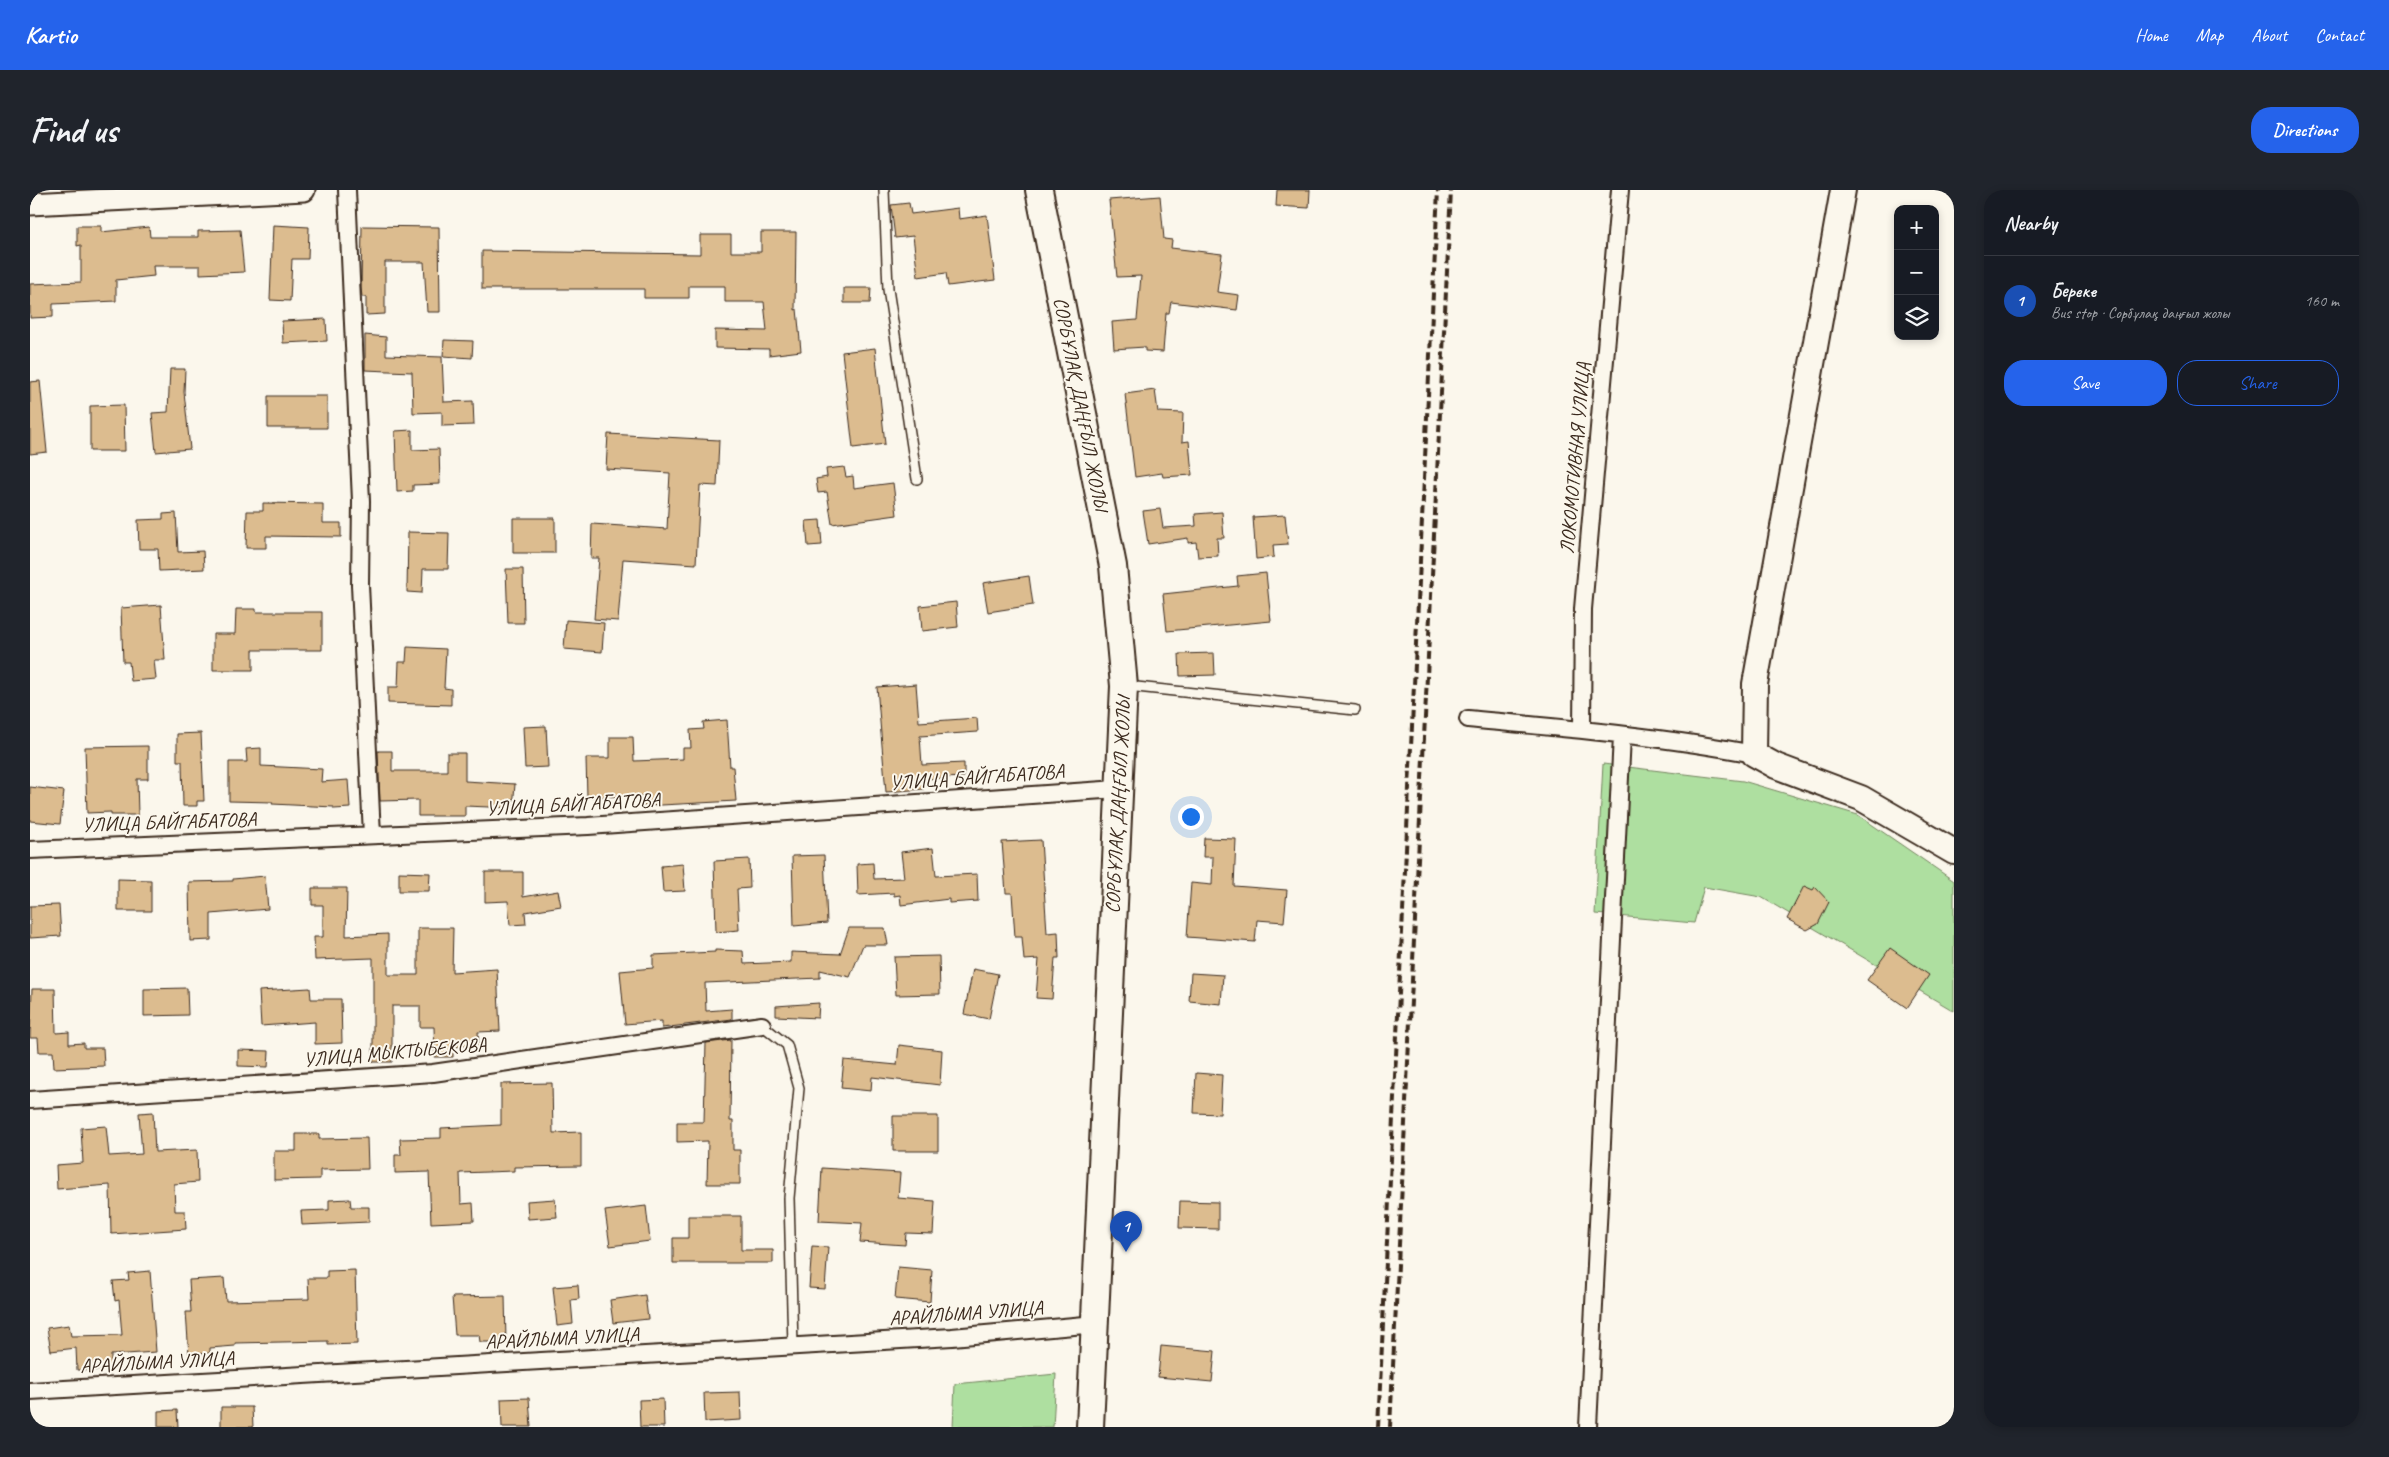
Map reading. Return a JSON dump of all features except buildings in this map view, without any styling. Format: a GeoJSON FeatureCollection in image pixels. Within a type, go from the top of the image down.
{"type":"FeatureCollection","features":[{"type":"Feature","properties":{"kind":"main road","name":"СОРБҰЛАҚ ДАҢҒЫЛ ЖОЛЫ"},"geometry":{"type":"LineString","coordinates":[[1039,190],[1113,566],[1124,686],[1090,1427]]}},
{"type":"Feature","properties":{"kind":"main road"},"geometry":{"type":"LineString","coordinates":[[1843,190],[1755,684],[1754,754],[1776,766],[1860,798],[1954,852]]}},
{"type":"Feature","properties":{"kind":"street"},"geometry":{"type":"LineString","coordinates":[[30,204],[304,190]]}},
{"type":"Feature","properties":{"kind":"street"},"geometry":{"type":"LineString","coordinates":[[347,190],[361,501],[360,585],[372,835]]}},
{"type":"Feature","properties":{"kind":"street","name":"ЛОКОМОТИВНАЯ УЛИЦА"},"geometry":{"type":"LineString","coordinates":[[1582,729],[1582,609],[1620,190]]}},
{"type":"Feature","properties":{"kind":"street"},"geometry":{"type":"LineString","coordinates":[[1468,719],[1582,729],[1622,736],[1707,745],[1754,754]]}},
{"type":"Feature","properties":{"kind":"street"},"geometry":{"type":"LineString","coordinates":[[1588,1427],[1622,736]]}},
{"type":"Feature","properties":{"kind":"street","name":"УЛИЦА БАЙГАБАТОВА"},"geometry":{"type":"LineString","coordinates":[[30,850],[588,826],[1118,789]]}},
{"type":"Feature","properties":{"kind":"street","name":"УЛИЦА МЫКТЫБЕКОВА"},"geometry":{"type":"LineString","coordinates":[[30,1100],[433,1073],[762,1025]]}},
{"type":"Feature","properties":{"kind":"street","name":"АРАЙЛЫМА УЛИЦА"},"geometry":{"type":"LineString","coordinates":[[30,1391],[952,1337],[1096,1324]]}},
{"type":"Feature","properties":{"kind":"lane"},"geometry":{"type":"LineString","coordinates":[[884,190],[888,289],[917,479]]}},
{"type":"Feature","properties":{"kind":"lane"},"geometry":{"type":"LineString","coordinates":[[1124,686],[1355,710]]}},
{"type":"Feature","properties":{"kind":"lane"},"geometry":{"type":"LineString","coordinates":[[762,1025],[787,1045],[800,1088],[789,1198],[793,1346]]}},
{"type":"Feature","properties":{"kind":"green space"},"geometry":{"type":"Polygon","coordinates":[[[1603,764],[1743,781],[1858,815],[1954,881],[1954,1011],[1761,897],[1704,887],[1694,923],[1595,914],[1603,764]]]}},
{"type":"Feature","properties":{"kind":"green space"},"geometry":{"type":"Polygon","coordinates":[[[1056,1374],[1053,1427],[953,1427],[955,1384],[1056,1374]]]}},
{"type":"Feature","properties":{"kind":"railway"},"geometry":{"type":"LineString","coordinates":[[1378,1427],[1438,190]]}},
{"type":"Feature","properties":{"kind":"railway"},"geometry":{"type":"LineString","coordinates":[[1390,1427],[1451,190]]}},
{"type":"Feature","properties":{"kind":"place","name":"Береке"},"geometry":{"type":"Point","coordinates":[1126,1252]}}]}
